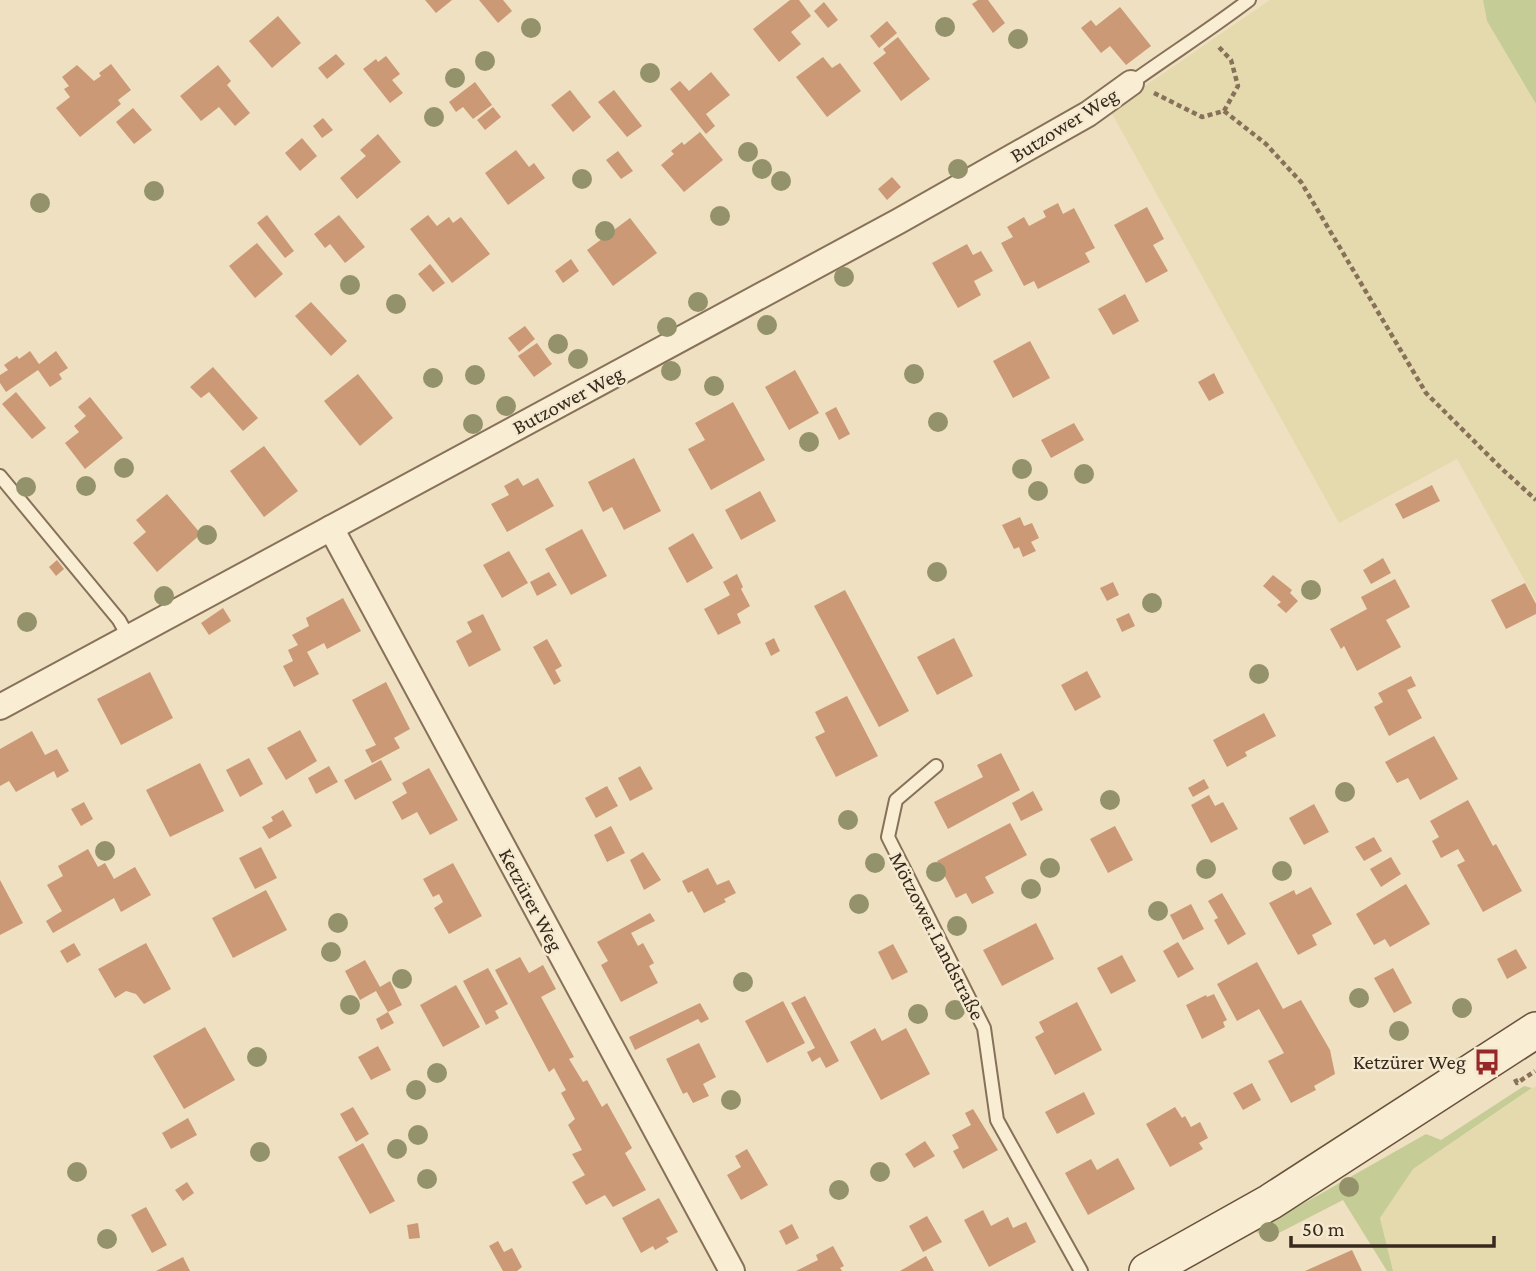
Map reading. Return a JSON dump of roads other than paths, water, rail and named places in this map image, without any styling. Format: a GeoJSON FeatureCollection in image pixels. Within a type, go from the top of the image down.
{"type":"FeatureCollection","features":[{"type":"Feature","properties":{"kind":"main road"},"geometry":{"type":"LineString","coordinates":[[1147,1271],[1270,1202],[1536,1030]]}},
{"type":"Feature","properties":{"kind":"street","name":"Butzower Weg"},"geometry":{"type":"LineString","coordinates":[[0,707],[899,221],[1088,114],[1131,83]]}},
{"type":"Feature","properties":{"kind":"street","name":"Ketzürer Weg"},"geometry":{"type":"LineString","coordinates":[[331,528],[732,1271]]}},
{"type":"Feature","properties":{"kind":"lane","name":"Butzower Weg"},"geometry":{"type":"LineString","coordinates":[[1131,83],[1249,0]]}},
{"type":"Feature","properties":{"kind":"lane"},"geometry":{"type":"LineString","coordinates":[[0,476],[119,620],[129,638]]}},
{"type":"Feature","properties":{"kind":"lane","name":"Mötzower Landstraße"},"geometry":{"type":"LineString","coordinates":[[936,766],[896,800],[888,837],[984,1028],[997,1120],[1081,1271]]}},
{"type":"Feature","properties":{"kind":"place","name":"Ketzürer Weg"},"geometry":{"type":"Point","coordinates":[1487,1062]}}]}
